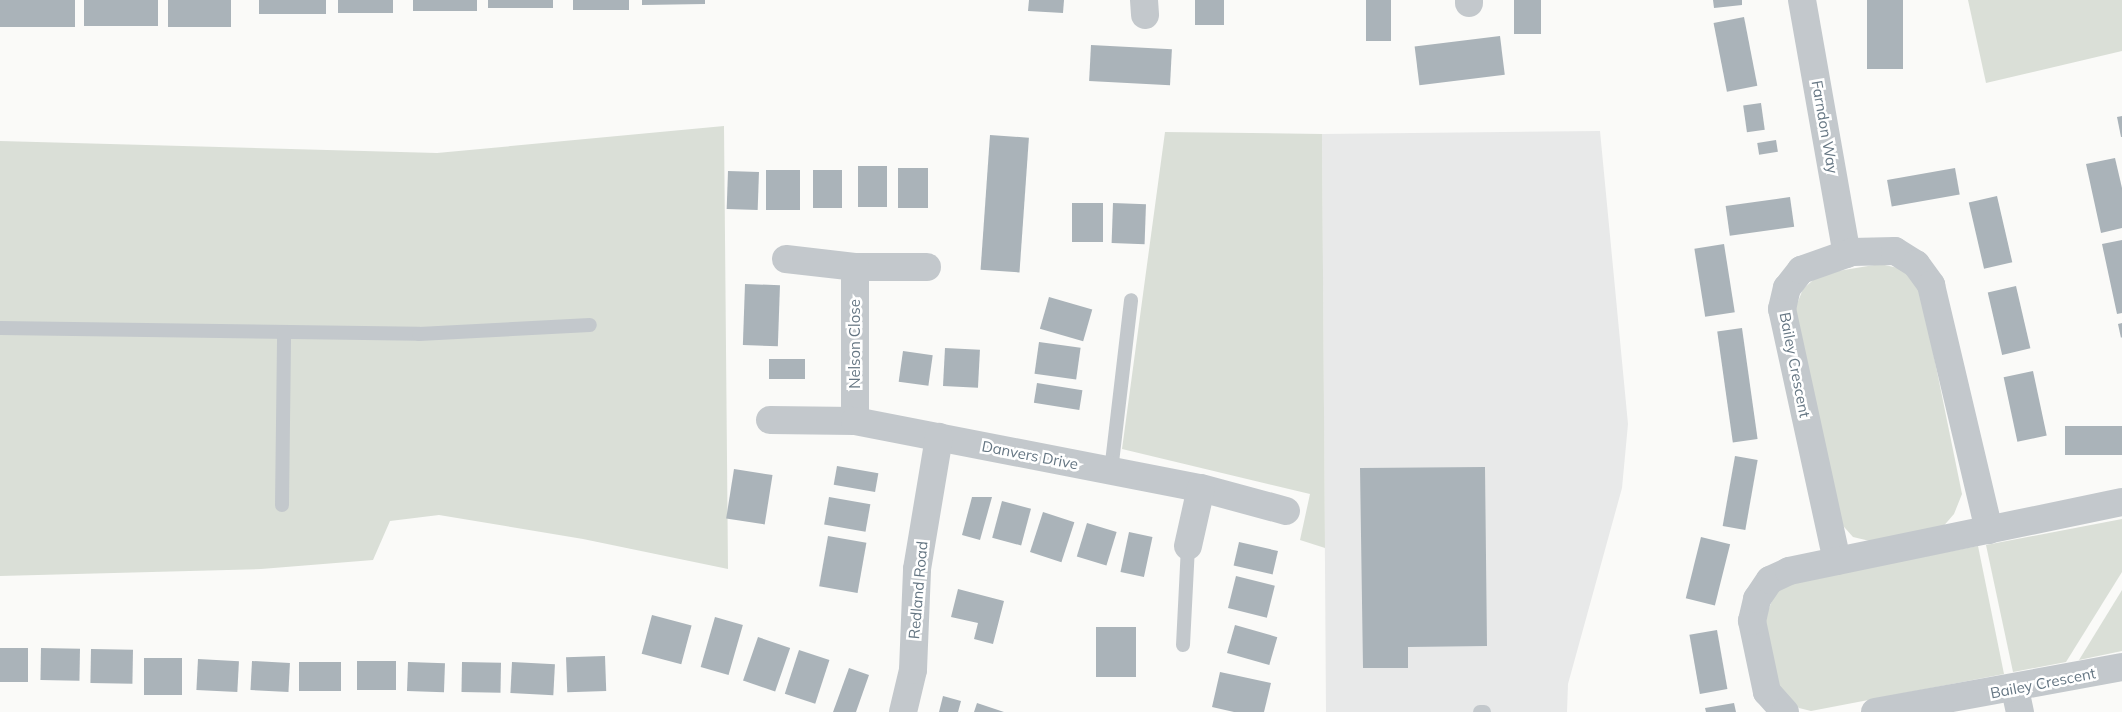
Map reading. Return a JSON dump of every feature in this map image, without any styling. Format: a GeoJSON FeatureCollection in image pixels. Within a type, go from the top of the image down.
{"type":"FeatureCollection","features":[{"type":"Feature","properties":{"kind":"street","name":"Farndon Way"},"geometry":{"type":"LineString","coordinates":[[1802,0],[1847,254]]}},
{"type":"Feature","properties":{"kind":"street","name":"Bailey Crescent"},"geometry":{"type":"LineString","coordinates":[[1837,561],[1782,309],[1787,288],[1801,270],[1847,254],[1895,252],[1916,264],[1931,285],[1989,530]]}},
{"type":"Feature","properties":{"kind":"street"},"geometry":{"type":"LineString","coordinates":[[786,259],[855,267],[927,267]]}},
{"type":"Feature","properties":{"kind":"street","name":"Nelson Close"},"geometry":{"type":"LineString","coordinates":[[855,267],[856,421]]}},
{"type":"Feature","properties":{"kind":"street","name":"Danvers Drive"},"geometry":{"type":"LineString","coordinates":[[770,420],[856,421],[1201,488],[1286,511]]}},
{"type":"Feature","properties":{"kind":"street","name":"Redland Road"},"geometry":{"type":"LineString","coordinates":[[903,712],[913,670],[917,569],[939,437]]}},
{"type":"Feature","properties":{"kind":"street"},"geometry":{"type":"LineString","coordinates":[[1188,546],[1201,488]]}},
{"type":"Feature","properties":{"kind":"street"},"geometry":{"type":"LineString","coordinates":[[1785,712],[1767,692],[1752,621],[1757,599],[1770,580],[1789,571],[2122,502]]}},
{"type":"Feature","properties":{"kind":"street","name":"Bailey Crescent"},"geometry":{"type":"LineString","coordinates":[[1875,712],[2017,700],[2122,667]]}},
{"type":"Feature","properties":{"kind":"lane"},"geometry":{"type":"LineString","coordinates":[[1111,471],[1131,300]]}},
{"type":"Feature","properties":{"kind":"lane"},"geometry":{"type":"LineString","coordinates":[[0,328],[419,334],[590,325]]}},
{"type":"Feature","properties":{"kind":"lane"},"geometry":{"type":"LineString","coordinates":[[282,505],[284,332]]}},
{"type":"Feature","properties":{"kind":"lane"},"geometry":{"type":"LineString","coordinates":[[1183,644],[1188,546]]}},
{"type":"Feature","properties":{"kind":"shaded area"},"geometry":{"type":"Polygon","coordinates":[[[1968,0],[2122,0],[2122,51],[1986,83],[1968,0]]]}},
{"type":"Feature","properties":{"kind":"shaded area"},"geometry":{"type":"Polygon","coordinates":[[[724,126],[728,569],[583,539],[439,515],[390,521],[373,560],[261,569],[0,576],[0,141],[437,153],[724,126]]]}},
{"type":"Feature","properties":{"kind":"shaded area"},"geometry":{"type":"Polygon","coordinates":[[[1600,131],[1628,424],[1622,488],[1568,684],[1567,712],[1326,712],[1322,134],[1600,131]]]}},
{"type":"Feature","properties":{"kind":"shaded area"},"geometry":{"type":"Polygon","coordinates":[[[1165,132],[1322,134],[1325,548],[1300,540],[1310,494],[1122,449],[1165,132]]]}},
{"type":"Feature","properties":{"kind":"shaded area"},"geometry":{"type":"Polygon","coordinates":[[[1880,264],[1903,269],[1921,293],[1962,494],[1954,514],[1941,529],[1874,542],[1853,537],[1837,519],[1795,309],[1803,289],[1820,274],[1880,264]]]}},
{"type":"Feature","properties":{"kind":"shaded area"},"geometry":{"type":"Polygon","coordinates":[[[2122,519],[2122,572],[2066,662],[2013,672],[1986,545],[2122,519]]]}},
{"type":"Feature","properties":{"kind":"shaded area"},"geometry":{"type":"Polygon","coordinates":[[[1978,546],[2004,674],[1811,711],[1799,708],[1786,698],[1777,686],[1764,620],[1777,589],[1790,582],[1978,546]]]}},
{"type":"Feature","properties":{"kind":"shaded area"},"geometry":{"type":"Polygon","coordinates":[[[2122,590],[2122,651],[2079,660],[2122,590]]]}},
{"type":"Feature","properties":{"kind":"building"},"geometry":{"type":"Polygon","coordinates":[[[0,0],[75,0],[75,27],[0,27],[0,0]]]}},
{"type":"Feature","properties":{"kind":"building"},"geometry":{"type":"Polygon","coordinates":[[[84,0],[158,0],[158,26],[84,26],[84,0]]]}},
{"type":"Feature","properties":{"kind":"building"},"geometry":{"type":"Polygon","coordinates":[[[168,0],[231,0],[231,27],[168,27],[168,0]]]}},
{"type":"Feature","properties":{"kind":"building"},"geometry":{"type":"Polygon","coordinates":[[[259,0],[326,0],[326,14],[259,14],[259,0]]]}},
{"type":"Feature","properties":{"kind":"building"},"geometry":{"type":"Polygon","coordinates":[[[338,0],[393,0],[393,13],[338,13],[338,0]]]}},
{"type":"Feature","properties":{"kind":"building"},"geometry":{"type":"Polygon","coordinates":[[[413,0],[477,0],[477,11],[413,11],[413,0]]]}},
{"type":"Feature","properties":{"kind":"building"},"geometry":{"type":"Polygon","coordinates":[[[488,0],[553,0],[553,8],[488,8],[488,0]]]}},
{"type":"Feature","properties":{"kind":"building"},"geometry":{"type":"Polygon","coordinates":[[[573,0],[629,0],[629,10],[573,10],[573,0]]]}},
{"type":"Feature","properties":{"kind":"building"},"geometry":{"type":"Polygon","coordinates":[[[642,0],[705,0],[705,4],[642,5],[642,0]]]}},
{"type":"Feature","properties":{"kind":"building"},"geometry":{"type":"Polygon","coordinates":[[[1029,0],[1064,0],[1063,13],[1028,11],[1029,0]]]}},
{"type":"Feature","properties":{"kind":"building"},"geometry":{"type":"Polygon","coordinates":[[[1195,0],[1224,0],[1224,25],[1195,25],[1195,0]]]}},
{"type":"Feature","properties":{"kind":"building"},"geometry":{"type":"Polygon","coordinates":[[[1366,0],[1391,0],[1391,41],[1366,41],[1366,0]]]}},
{"type":"Feature","properties":{"kind":"building"},"geometry":{"type":"Polygon","coordinates":[[[1514,0],[1541,0],[1541,34],[1514,34],[1514,0]]]}},
{"type":"Feature","properties":{"kind":"building"},"geometry":{"type":"Polygon","coordinates":[[[1713,0],[1742,0],[1742,5],[1714,8],[1713,0]]]}},
{"type":"Feature","properties":{"kind":"building"},"geometry":{"type":"Polygon","coordinates":[[[1867,0],[1903,0],[1903,69],[1867,69],[1867,0]]]}},
{"type":"Feature","properties":{"kind":"building"},"geometry":{"type":"Polygon","coordinates":[[[1744,17],[1757,86],[1727,92],[1714,23],[1744,17]]]}},
{"type":"Feature","properties":{"kind":"building"},"geometry":{"type":"Polygon","coordinates":[[[1500,36],[1505,75],[1419,85],[1415,46],[1500,36]]]}},
{"type":"Feature","properties":{"kind":"building"},"geometry":{"type":"Polygon","coordinates":[[[1091,45],[1172,49],[1170,85],[1089,81],[1091,45]]]}},
{"type":"Feature","properties":{"kind":"building"},"geometry":{"type":"Polygon","coordinates":[[[1761,103],[1765,130],[1747,132],[1743,106],[1761,103]]]}},
{"type":"Feature","properties":{"kind":"building"},"geometry":{"type":"Polygon","coordinates":[[[2122,116],[2122,137],[2121,137],[2117,117],[2122,116]]]}},
{"type":"Feature","properties":{"kind":"building"},"geometry":{"type":"Polygon","coordinates":[[[990,135],[1029,138],[1019,272],[981,270],[990,135]]]}},
{"type":"Feature","properties":{"kind":"building"},"geometry":{"type":"Polygon","coordinates":[[[1776,140],[1778,152],[1759,155],[1757,143],[1776,140]]]}},
{"type":"Feature","properties":{"kind":"building"},"geometry":{"type":"Polygon","coordinates":[[[2115,158],[2122,188],[2122,228],[2101,233],[2086,164],[2115,158]]]}},
{"type":"Feature","properties":{"kind":"building"},"geometry":{"type":"Polygon","coordinates":[[[858,166],[887,166],[887,207],[858,207],[858,166]]]}},
{"type":"Feature","properties":{"kind":"building"},"geometry":{"type":"Polygon","coordinates":[[[898,168],[928,168],[928,208],[898,208],[898,168]]]}},
{"type":"Feature","properties":{"kind":"building"},"geometry":{"type":"Polygon","coordinates":[[[1955,168],[1960,195],[1892,207],[1887,180],[1955,168]]]}},
{"type":"Feature","properties":{"kind":"building"},"geometry":{"type":"Polygon","coordinates":[[[766,170],[800,170],[800,210],[766,210],[766,170]]]}},
{"type":"Feature","properties":{"kind":"building"},"geometry":{"type":"Polygon","coordinates":[[[813,170],[842,170],[842,208],[813,208],[813,170]]]}},
{"type":"Feature","properties":{"kind":"building"},"geometry":{"type":"Polygon","coordinates":[[[728,171],[759,172],[758,210],[727,209],[728,171]]]}},
{"type":"Feature","properties":{"kind":"building"},"geometry":{"type":"Polygon","coordinates":[[[1997,196],[2012,262],[1984,269],[1969,203],[1997,196]]]}},
{"type":"Feature","properties":{"kind":"building"},"geometry":{"type":"Polygon","coordinates":[[[1790,197],[1794,227],[1730,236],[1726,206],[1790,197]]]}},
{"type":"Feature","properties":{"kind":"building"},"geometry":{"type":"Polygon","coordinates":[[[1072,203],[1103,203],[1103,242],[1072,242],[1072,203]]]}},
{"type":"Feature","properties":{"kind":"building"},"geometry":{"type":"Polygon","coordinates":[[[1113,203],[1146,204],[1145,244],[1112,243],[1113,203]]]}},
{"type":"Feature","properties":{"kind":"building"},"geometry":{"type":"Polygon","coordinates":[[[2122,240],[2122,313],[2117,314],[2102,244],[2122,240]]]}},
{"type":"Feature","properties":{"kind":"building"},"geometry":{"type":"Polygon","coordinates":[[[1724,244],[1735,312],[1705,317],[1694,249],[1724,244]]]}},
{"type":"Feature","properties":{"kind":"building"},"geometry":{"type":"Polygon","coordinates":[[[745,284],[780,285],[778,346],[743,345],[745,284]]]}},
{"type":"Feature","properties":{"kind":"building"},"geometry":{"type":"Polygon","coordinates":[[[2016,286],[2030,348],[2002,355],[1988,293],[2016,286]]]}},
{"type":"Feature","properties":{"kind":"building"},"geometry":{"type":"Polygon","coordinates":[[[1049,297],[1092,309],[1083,341],[1040,329],[1049,297]]]}},
{"type":"Feature","properties":{"kind":"building"},"geometry":{"type":"Polygon","coordinates":[[[2122,323],[2122,337],[2121,338],[2118,324],[2122,323]]]}},
{"type":"Feature","properties":{"kind":"building"},"geometry":{"type":"Polygon","coordinates":[[[1742,328],[1758,439],[1733,442],[1717,331],[1742,328]]]}},
{"type":"Feature","properties":{"kind":"building"},"geometry":{"type":"Polygon","coordinates":[[[1039,342],[1081,348],[1076,380],[1035,374],[1039,342]]]}},
{"type":"Feature","properties":{"kind":"building"},"geometry":{"type":"Polygon","coordinates":[[[945,348],[980,350],[978,388],[943,386],[945,348]]]}},
{"type":"Feature","properties":{"kind":"building"},"geometry":{"type":"Polygon","coordinates":[[[903,351],[933,355],[928,386],[899,382],[903,351]]]}},
{"type":"Feature","properties":{"kind":"building"},"geometry":{"type":"Polygon","coordinates":[[[769,359],[805,359],[805,379],[769,379],[769,359]]]}},
{"type":"Feature","properties":{"kind":"building"},"geometry":{"type":"Polygon","coordinates":[[[2033,371],[2047,436],[2017,442],[2004,377],[2033,371]]]}},
{"type":"Feature","properties":{"kind":"building"},"geometry":{"type":"Polygon","coordinates":[[[1037,383],[1082,390],[1079,410],[1034,403],[1037,383]]]}},
{"type":"Feature","properties":{"kind":"building"},"geometry":{"type":"Polygon","coordinates":[[[2065,426],[2122,426],[2122,455],[2065,455],[2065,426]]]}},
{"type":"Feature","properties":{"kind":"building"},"geometry":{"type":"Polygon","coordinates":[[[1735,456],[1758,460],[1745,530],[1723,526],[1735,456]]]}},
{"type":"Feature","properties":{"kind":"building"},"geometry":{"type":"Polygon","coordinates":[[[837,466],[878,473],[875,492],[834,485],[837,466]]]}},
{"type":"Feature","properties":{"kind":"building"},"geometry":{"type":"Polygon","coordinates":[[[1485,467],[1487,646],[1408,647],[1408,668],[1363,668],[1360,468],[1485,467]]]}},
{"type":"Feature","properties":{"kind":"building"},"geometry":{"type":"Polygon","coordinates":[[[734,469],[773,475],[765,524],[726,518],[734,469]]]}},
{"type":"Feature","properties":{"kind":"building"},"geometry":{"type":"Polygon","coordinates":[[[829,497],[870,504],[865,532],[824,525],[829,497]]]}},
{"type":"Feature","properties":{"kind":"building"},"geometry":{"type":"Polygon","coordinates":[[[972,497],[992,497],[980,540],[962,535],[972,497]]]}},
{"type":"Feature","properties":{"kind":"building"},"geometry":{"type":"Polygon","coordinates":[[[1002,501],[1031,509],[1021,545],[992,538],[1002,501]]]}},
{"type":"Feature","properties":{"kind":"building"},"geometry":{"type":"Polygon","coordinates":[[[1043,512],[1074,522],[1061,562],[1030,552],[1043,512]]]}},
{"type":"Feature","properties":{"kind":"building"},"geometry":{"type":"Polygon","coordinates":[[[1087,523],[1117,532],[1106,566],[1077,556],[1087,523]]]}},
{"type":"Feature","properties":{"kind":"building"},"geometry":{"type":"Polygon","coordinates":[[[1129,532],[1152,537],[1144,577],[1120,572],[1129,532]]]}},
{"type":"Feature","properties":{"kind":"building"},"geometry":{"type":"Polygon","coordinates":[[[828,536],[866,543],[858,593],[819,586],[828,536]]]}},
{"type":"Feature","properties":{"kind":"building"},"geometry":{"type":"Polygon","coordinates":[[[1701,537],[1730,544],[1715,605],[1686,598],[1701,537]]]}},
{"type":"Feature","properties":{"kind":"building"},"geometry":{"type":"Polygon","coordinates":[[[1239,542],[1278,551],[1273,574],[1234,565],[1239,542]]]}},
{"type":"Feature","properties":{"kind":"building"},"geometry":{"type":"Polygon","coordinates":[[[1236,576],[1275,586],[1267,618],[1228,608],[1236,576]]]}},
{"type":"Feature","properties":{"kind":"building"},"geometry":{"type":"Polygon","coordinates":[[[958,589],[1004,601],[993,644],[974,639],[978,623],[951,617],[958,589]]]}},
{"type":"Feature","properties":{"kind":"building"},"geometry":{"type":"Polygon","coordinates":[[[652,615],[692,626],[681,664],[642,654],[652,615]]]}},
{"type":"Feature","properties":{"kind":"building"},"geometry":{"type":"Polygon","coordinates":[[[715,617],[743,625],[729,675],[701,667],[715,617]]]}},
{"type":"Feature","properties":{"kind":"building"},"geometry":{"type":"Polygon","coordinates":[[[1235,625],[1277,637],[1269,665],[1227,653],[1235,625]]]}},
{"type":"Feature","properties":{"kind":"building"},"geometry":{"type":"Polygon","coordinates":[[[1096,627],[1136,627],[1136,677],[1096,677],[1096,627]]]}},
{"type":"Feature","properties":{"kind":"building"},"geometry":{"type":"Polygon","coordinates":[[[1717,630],[1727,689],[1700,694],[1689,635],[1717,630]]]}},
{"type":"Feature","properties":{"kind":"building"},"geometry":{"type":"Polygon","coordinates":[[[758,637],[790,648],[775,692],[743,680],[758,637]]]}},
{"type":"Feature","properties":{"kind":"building"},"geometry":{"type":"Polygon","coordinates":[[[0,648],[28,648],[28,682],[0,682],[0,648]]]}},
{"type":"Feature","properties":{"kind":"building"},"geometry":{"type":"Polygon","coordinates":[[[41,648],[80,649],[79,681],[40,680],[41,648]]]}},
{"type":"Feature","properties":{"kind":"building"},"geometry":{"type":"Polygon","coordinates":[[[91,649],[133,650],[132,684],[90,683],[91,649]]]}},
{"type":"Feature","properties":{"kind":"building"},"geometry":{"type":"Polygon","coordinates":[[[799,650],[829,660],[815,704],[785,694],[799,650]]]}},
{"type":"Feature","properties":{"kind":"building"},"geometry":{"type":"Polygon","coordinates":[[[605,656],[606,691],[567,692],[566,657],[605,656]]]}},
{"type":"Feature","properties":{"kind":"building"},"geometry":{"type":"Polygon","coordinates":[[[144,658],[182,658],[182,695],[144,695],[144,658]]]}},
{"type":"Feature","properties":{"kind":"building"},"geometry":{"type":"Polygon","coordinates":[[[198,659],[239,661],[237,692],[196,690],[198,659]]]}},
{"type":"Feature","properties":{"kind":"building"},"geometry":{"type":"Polygon","coordinates":[[[252,661],[290,663],[288,692],[250,690],[252,661]]]}},
{"type":"Feature","properties":{"kind":"building"},"geometry":{"type":"Polygon","coordinates":[[[357,661],[396,661],[396,690],[357,690],[357,661]]]}},
{"type":"Feature","properties":{"kind":"building"},"geometry":{"type":"Polygon","coordinates":[[[299,662],[341,662],[341,691],[299,691],[299,662]]]}},
{"type":"Feature","properties":{"kind":"building"},"geometry":{"type":"Polygon","coordinates":[[[408,662],[445,663],[444,692],[407,691],[408,662]]]}},
{"type":"Feature","properties":{"kind":"building"},"geometry":{"type":"Polygon","coordinates":[[[462,662],[501,663],[500,693],[461,692],[462,662]]]}},
{"type":"Feature","properties":{"kind":"building"},"geometry":{"type":"Polygon","coordinates":[[[512,662],[555,664],[553,695],[510,693],[512,662]]]}},
{"type":"Feature","properties":{"kind":"building"},"geometry":{"type":"Polygon","coordinates":[[[849,668],[869,675],[856,712],[833,712],[849,668]]]}},
{"type":"Feature","properties":{"kind":"building"},"geometry":{"type":"Polygon","coordinates":[[[1220,672],[1271,683],[1264,712],[1234,712],[1212,707],[1220,672]]]}},
{"type":"Feature","properties":{"kind":"building"},"geometry":{"type":"Polygon","coordinates":[[[943,696],[961,701],[958,712],[939,712],[943,696]]]}},
{"type":"Feature","properties":{"kind":"building"},"geometry":{"type":"Polygon","coordinates":[[[977,703],[1004,712],[974,712],[977,703]]]}},
{"type":"Feature","properties":{"kind":"building"},"geometry":{"type":"Polygon","coordinates":[[[1734,703],[1736,712],[1706,712],[1705,708],[1734,703]]]}}]}
